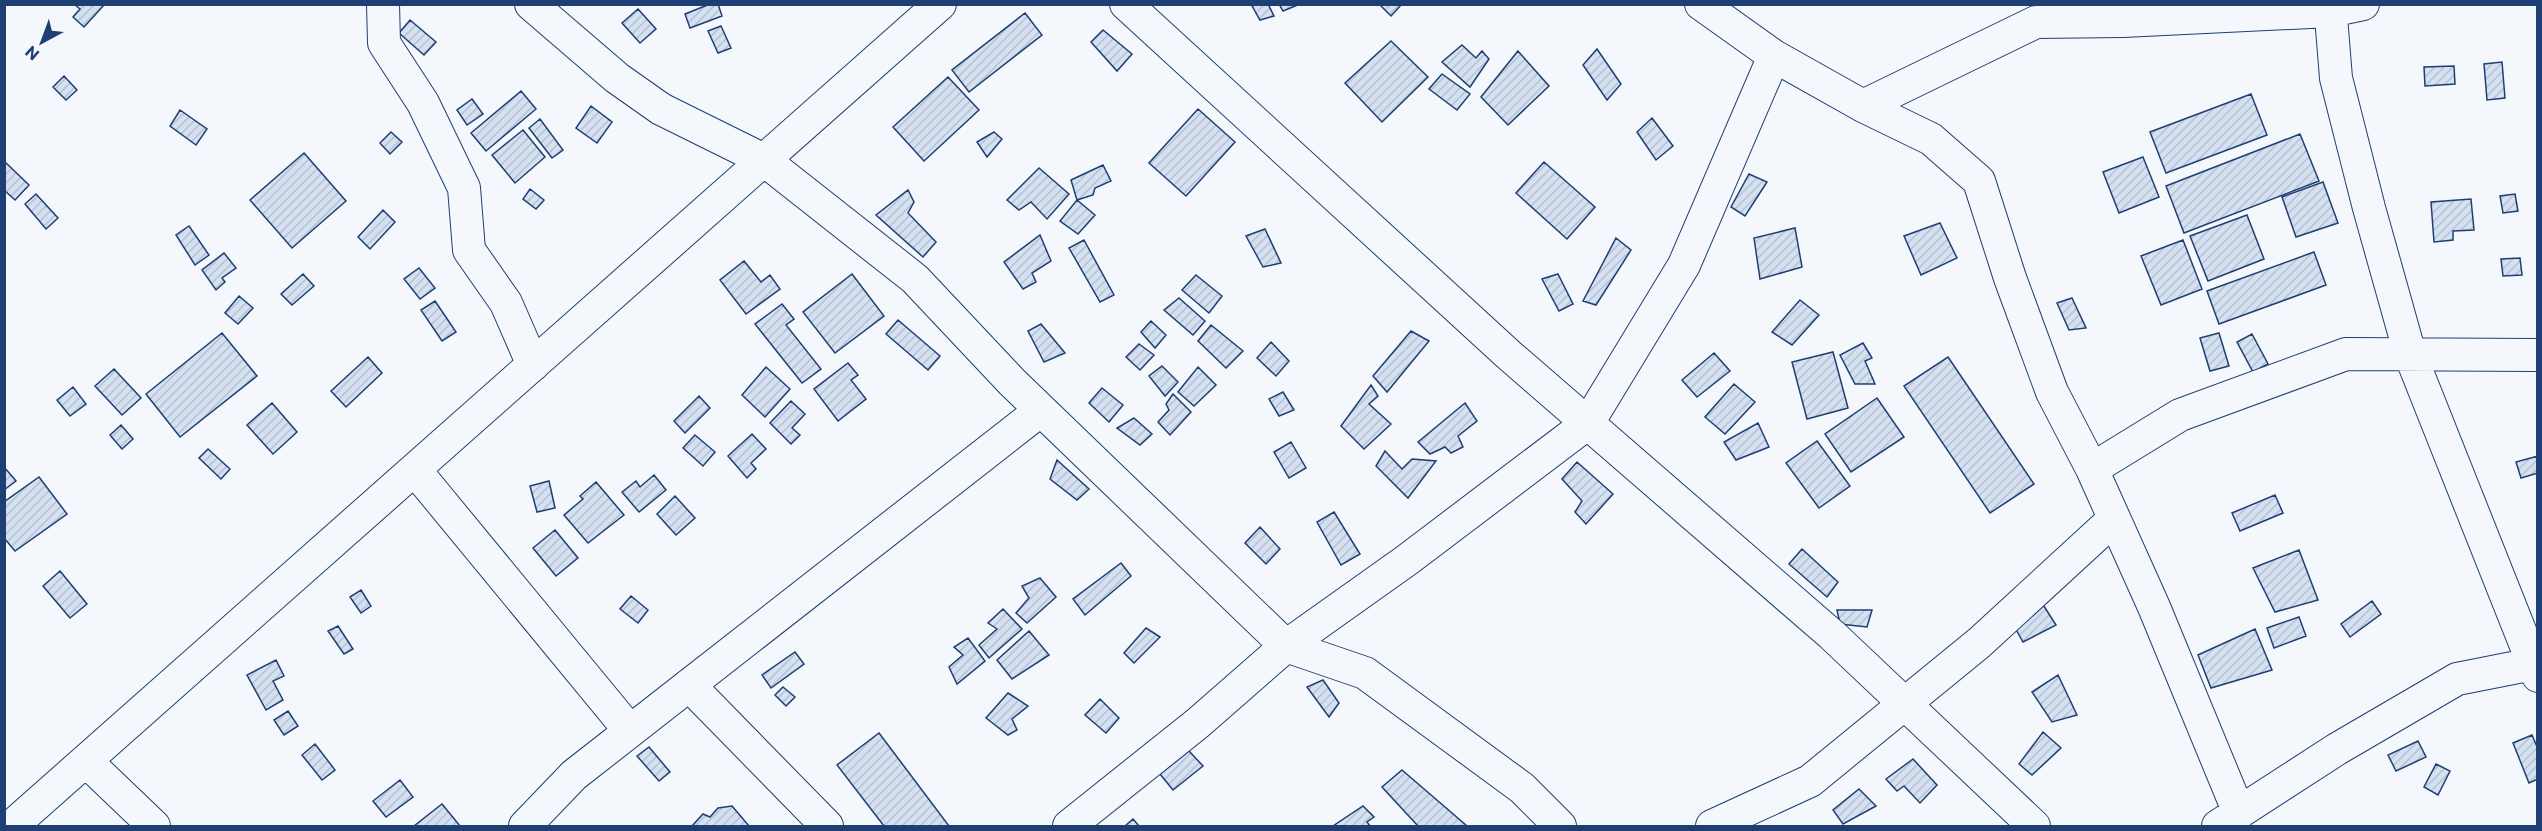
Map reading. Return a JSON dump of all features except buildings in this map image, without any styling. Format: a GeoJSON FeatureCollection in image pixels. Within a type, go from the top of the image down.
{"type":"FeatureCollection","features":[{"type":"Feature","properties":{"kind":"street"},"geometry":{"type":"LineString","coordinates":[[383,4],[384,43],[423,103],[464,188],[469,250],[506,303],[533,365]]}},
{"type":"Feature","properties":{"kind":"street"},"geometry":{"type":"LineString","coordinates":[[531,4],[616,78],[661,109],[764,160],[915,279],[1041,410],[1286,646],[1365,673],[1522,788],[1560,826]]}},
{"type":"Feature","properties":{"kind":"street"},"geometry":{"type":"LineString","coordinates":[[27,821],[86,761],[940,4]]}},
{"type":"Feature","properties":{"kind":"street"},"geometry":{"type":"LineString","coordinates":[[1126,4],[1509,355],[1832,635],[2034,826]]}},
{"type":"Feature","properties":{"kind":"street"},"geometry":{"type":"LineString","coordinates":[[1701,4],[1774,56],[1863,106],[1931,139],[1979,181],[2010,278],[2052,392],[2091,469],[2154,607],[2229,820],[2337,749],[2457,679],[2535,670],[2410,354],[2369,208],[2337,78],[2330,8]]}},
{"type":"Feature","properties":{"kind":"street"},"geometry":{"type":"LineString","coordinates":[[1863,106],[2036,22],[2123,21],[2363,4]]}},
{"type":"Feature","properties":{"kind":"street"},"geometry":{"type":"LineString","coordinates":[[1068,826],[1198,723],[1286,646],[1407,560],[1588,423],[1684,265],[1774,56]]}},
{"type":"Feature","properties":{"kind":"street"},"geometry":{"type":"LineString","coordinates":[[2091,469],[2180,415],[2346,354],[2538,355]]}},
{"type":"Feature","properties":{"kind":"street"},"geometry":{"type":"LineString","coordinates":[[525,826],[574,775],[1041,410]]}},
{"type":"Feature","properties":{"kind":"street"},"geometry":{"type":"LineString","coordinates":[[415,470],[630,731]]}},
{"type":"Feature","properties":{"kind":"street"},"geometry":{"type":"LineString","coordinates":[[1712,826],[1810,781],[1979,643],[2114,519]]}},
{"type":"Feature","properties":{"kind":"street"},"geometry":{"type":"LineString","coordinates":[[689,685],[826,826]]}},
{"type":"Feature","properties":{"kind":"street"},"geometry":{"type":"LineString","coordinates":[[86,761],[154,826]]}}]}
